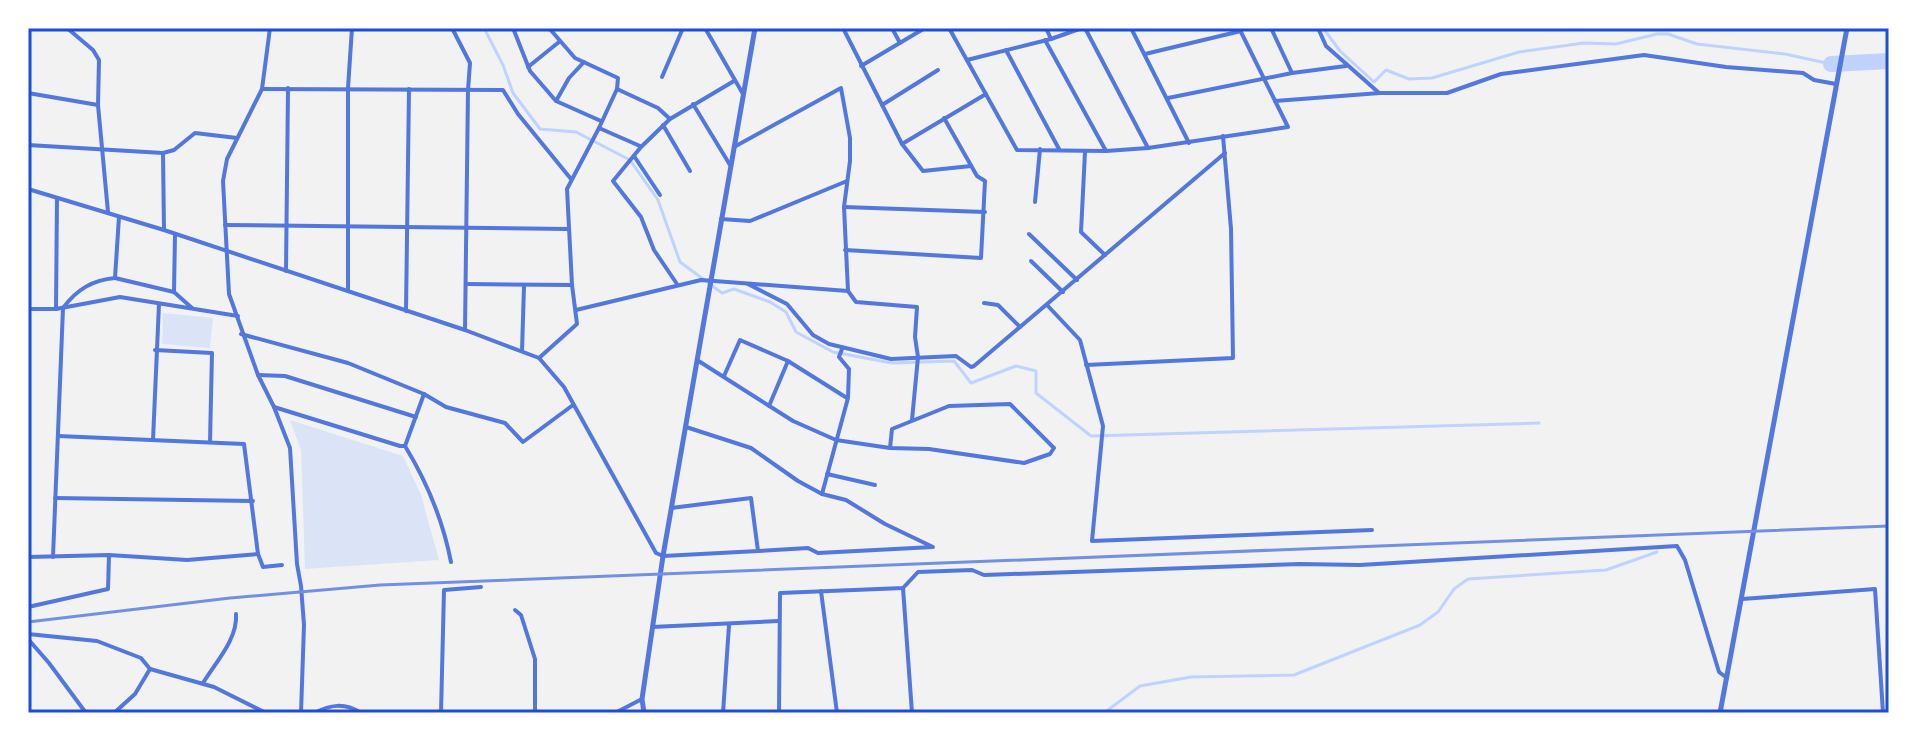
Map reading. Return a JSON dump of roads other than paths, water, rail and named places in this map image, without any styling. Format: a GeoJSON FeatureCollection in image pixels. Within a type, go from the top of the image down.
{"type":"FeatureCollection","features":[{"type":"Feature","properties":{"kind":"street"},"geometry":{"type":"LineString","coordinates":[[67,28],[93,50],[99,60],[98,105],[108,212]]}},
{"type":"Feature","properties":{"kind":"street"},"geometry":{"type":"LineString","coordinates":[[270,28],[262,89],[224,171],[226,252],[229,294],[241,334],[290,448],[304,625],[301,713]]}},
{"type":"Feature","properties":{"kind":"street"},"geometry":{"type":"LineString","coordinates":[[348,291],[348,88],[352,28]]}},
{"type":"Feature","properties":{"kind":"street"},"geometry":{"type":"LineString","coordinates":[[452,28],[470,63],[465,330]]}},
{"type":"Feature","properties":{"kind":"street"},"geometry":{"type":"LineString","coordinates":[[513,28],[528,67],[556,101],[601,121]]}},
{"type":"Feature","properties":{"kind":"street"},"geometry":{"type":"LineString","coordinates":[[539,358],[577,324],[567,189],[617,89],[618,78],[575,58],[549,28]]}},
{"type":"Feature","properties":{"kind":"street"},"geometry":{"type":"LineString","coordinates":[[662,77],[683,28]]}},
{"type":"Feature","properties":{"kind":"street"},"geometry":{"type":"LineString","coordinates":[[705,28],[743,94]]}},
{"type":"Feature","properties":{"kind":"street"},"geometry":{"type":"LineString","coordinates":[[644,713],[642,699],[663,556],[755,28]]}},
{"type":"Feature","properties":{"kind":"street"},"geometry":{"type":"LineString","coordinates":[[843,28],[902,144],[923,171],[971,166]]}},
{"type":"Feature","properties":{"kind":"street"},"geometry":{"type":"LineString","coordinates":[[892,28],[900,43]]}},
{"type":"Feature","properties":{"kind":"street"},"geometry":{"type":"LineString","coordinates":[[861,66],[925,28]]}},
{"type":"Feature","properties":{"kind":"street"},"geometry":{"type":"LineString","coordinates":[[949,28],[1017,150],[1085,152],[1148,148],[1288,127],[1240,29],[1145,54]]}},
{"type":"Feature","properties":{"kind":"street"},"geometry":{"type":"LineString","coordinates":[[1046,28],[1048,39],[1106,151]]}},
{"type":"Feature","properties":{"kind":"street"},"geometry":{"type":"LineString","coordinates":[[967,60],[1083,28],[1148,148]]}},
{"type":"Feature","properties":{"kind":"street"},"geometry":{"type":"LineString","coordinates":[[1131,28],[1189,143]]}},
{"type":"Feature","properties":{"kind":"street"},"geometry":{"type":"LineString","coordinates":[[1271,28],[1292,73]]}},
{"type":"Feature","properties":{"kind":"street"},"geometry":{"type":"LineString","coordinates":[[1318,28],[1326,46],[1380,93]]}},
{"type":"Feature","properties":{"kind":"street"},"geometry":{"type":"LineString","coordinates":[[1720,713],[1847,28]]}},
{"type":"Feature","properties":{"kind":"street"},"geometry":{"type":"LineString","coordinates":[[528,67],[559,42]]}},
{"type":"Feature","properties":{"kind":"street"},"geometry":{"type":"LineString","coordinates":[[1006,50],[1059,149]]}},
{"type":"Feature","properties":{"kind":"street"},"geometry":{"type":"LineString","coordinates":[[1275,101],[1380,93],[1447,93],[1501,74],[1644,55],[1726,67],[1803,73],[1814,80],[1837,82]]}},
{"type":"Feature","properties":{"kind":"street"},"geometry":{"type":"LineString","coordinates":[[556,101],[569,78],[584,62]]}},
{"type":"Feature","properties":{"kind":"street"},"geometry":{"type":"LineString","coordinates":[[1168,98],[1263,78],[1346,66]]}},
{"type":"Feature","properties":{"kind":"street"},"geometry":{"type":"LineString","coordinates":[[882,105],[938,70]]}},
{"type":"Feature","properties":{"kind":"street"},"geometry":{"type":"LineString","coordinates":[[677,284],[654,250],[641,217],[613,181],[670,119],[734,81]]}},
{"type":"Feature","properties":{"kind":"street"},"geometry":{"type":"LineString","coordinates":[[286,271],[288,88]]}},
{"type":"Feature","properties":{"kind":"street"},"geometry":{"type":"LineString","coordinates":[[734,147],[841,88],[849,126],[850,161],[844,207],[848,291],[856,302],[917,307],[915,337],[918,357],[912,420]]}},
{"type":"Feature","properties":{"kind":"street"},"geometry":{"type":"LineString","coordinates":[[262,89],[503,90],[518,114],[571,179]]}},
{"type":"Feature","properties":{"kind":"street"},"geometry":{"type":"LineString","coordinates":[[406,311],[409,89]]}},
{"type":"Feature","properties":{"kind":"street"},"geometry":{"type":"LineString","coordinates":[[617,89],[658,108],[670,119]]}},
{"type":"Feature","properties":{"kind":"street"},"geometry":{"type":"LineString","coordinates":[[28,93],[98,105]]}},
{"type":"Feature","properties":{"kind":"street"},"geometry":{"type":"LineString","coordinates":[[902,144],[986,94]]}},
{"type":"Feature","properties":{"kind":"street"},"geometry":{"type":"LineString","coordinates":[[693,104],[730,165]]}},
{"type":"Feature","properties":{"kind":"street"},"geometry":{"type":"LineString","coordinates":[[845,250],[981,258],[985,181],[977,176],[944,118]]}},
{"type":"Feature","properties":{"kind":"street"},"geometry":{"type":"LineString","coordinates":[[663,125],[690,171]]}},
{"type":"Feature","properties":{"kind":"street"},"geometry":{"type":"LineString","coordinates":[[599,128],[641,147]]}},
{"type":"Feature","properties":{"kind":"street"},"geometry":{"type":"LineString","coordinates":[[28,145],[163,153],[174,150],[195,133],[237,138]]}},
{"type":"Feature","properties":{"kind":"street"},"geometry":{"type":"LineString","coordinates":[[1086,365],[1233,358],[1231,229],[1223,136]]}},
{"type":"Feature","properties":{"kind":"street"},"geometry":{"type":"LineString","coordinates":[[1035,202],[1040,149]]}},
{"type":"Feature","properties":{"kind":"street"},"geometry":{"type":"LineString","coordinates":[[1085,152],[1081,232],[1106,256]]}},
{"type":"Feature","properties":{"kind":"street"},"geometry":{"type":"LineString","coordinates":[[163,153],[164,230]]}},
{"type":"Feature","properties":{"kind":"street"},"geometry":{"type":"LineString","coordinates":[[748,284],[787,304],[813,335],[842,349],[891,359],[956,356],[971,367],[1225,153]]}},
{"type":"Feature","properties":{"kind":"street"},"geometry":{"type":"LineString","coordinates":[[634,156],[660,195]]}},
{"type":"Feature","properties":{"kind":"street"},"geometry":{"type":"LineString","coordinates":[[721,219],[750,221],[847,181]]}},
{"type":"Feature","properties":{"kind":"street"},"geometry":{"type":"LineString","coordinates":[[28,189],[164,230],[465,330],[539,358],[564,387],[656,553],[663,556],[808,548],[818,553],[933,547],[885,524],[846,500],[822,494],[798,481],[751,448],[686,427]]}},
{"type":"Feature","properties":{"kind":"street"},"geometry":{"type":"LineString","coordinates":[[56,309],[57,198]]}},
{"type":"Feature","properties":{"kind":"street"},"geometry":{"type":"LineString","coordinates":[[844,207],[985,212]]}},
{"type":"Feature","properties":{"kind":"street"},"geometry":{"type":"LineString","coordinates":[[115,278],[119,217]]}},
{"type":"Feature","properties":{"kind":"street"},"geometry":{"type":"LineString","coordinates":[[225,225],[568,229]]}},
{"type":"Feature","properties":{"kind":"street"},"geometry":{"type":"LineString","coordinates":[[174,292],[175,234]]}},
{"type":"Feature","properties":{"kind":"street"},"geometry":{"type":"LineString","coordinates":[[1029,234],[1077,280]]}},
{"type":"Feature","properties":{"kind":"street"},"geometry":{"type":"LineString","coordinates":[[1031,261],[1063,292]]}},
{"type":"Feature","properties":{"kind":"street"},"geometry":{"type":"LineString","coordinates":[[53,557],[63,308],[71,297],[93,281],[115,278],[174,292],[194,310]]}},
{"type":"Feature","properties":{"kind":"street"},"geometry":{"type":"LineString","coordinates":[[576,310],[677,284],[712,280],[848,291]]}},
{"type":"Feature","properties":{"kind":"street"},"geometry":{"type":"LineString","coordinates":[[466,284],[572,285]]}},
{"type":"Feature","properties":{"kind":"street"},"geometry":{"type":"LineString","coordinates":[[522,351],[524,286]]}},
{"type":"Feature","properties":{"kind":"street"},"geometry":{"type":"LineString","coordinates":[[28,309],[56,309],[120,297],[238,316]]}},
{"type":"Feature","properties":{"kind":"street"},"geometry":{"type":"LineString","coordinates":[[984,303],[998,305],[1020,327]]}},
{"type":"Feature","properties":{"kind":"street"},"geometry":{"type":"LineString","coordinates":[[153,440],[159,304]]}},
{"type":"Feature","properties":{"kind":"street"},"geometry":{"type":"LineString","coordinates":[[1047,305],[1080,340],[1103,426],[1092,541],[1372,530]]}},
{"type":"Feature","properties":{"kind":"street"},"geometry":{"type":"LineString","coordinates":[[241,334],[348,363],[424,394],[446,407],[505,423],[523,442],[573,405]]}},
{"type":"Feature","properties":{"kind":"street"},"geometry":{"type":"LineString","coordinates":[[724,376],[740,340],[788,361],[848,398]]}},
{"type":"Feature","properties":{"kind":"street"},"geometry":{"type":"LineString","coordinates":[[822,494],[848,398],[849,369],[839,357],[842,349]]}},
{"type":"Feature","properties":{"kind":"street"},"geometry":{"type":"LineString","coordinates":[[155,350],[212,353],[210,443]]}},
{"type":"Feature","properties":{"kind":"street"},"geometry":{"type":"LineString","coordinates":[[697,360],[793,421],[836,440],[890,448],[929,449],[1024,463],[1050,454],[1054,448],[1010,404],[949,406],[892,429],[890,448]]}},
{"type":"Feature","properties":{"kind":"street"},"geometry":{"type":"LineString","coordinates":[[769,407],[788,361]]}},
{"type":"Feature","properties":{"kind":"street"},"geometry":{"type":"LineString","coordinates":[[258,375],[285,376],[416,417]]}},
{"type":"Feature","properties":{"kind":"street"},"geometry":{"type":"LineString","coordinates":[[424,394],[405,446],[445,532],[451,562]]}},
{"type":"Feature","properties":{"kind":"street"},"geometry":{"type":"LineString","coordinates":[[274,407],[405,446]]}},
{"type":"Feature","properties":{"kind":"street"},"geometry":{"type":"LineString","coordinates":[[58,436],[244,444],[258,554],[263,567],[282,565]]}},
{"type":"Feature","properties":{"kind":"street"},"geometry":{"type":"LineString","coordinates":[[827,474],[875,485]]}},
{"type":"Feature","properties":{"kind":"street"},"geometry":{"type":"LineString","coordinates":[[55,498],[253,501]]}},
{"type":"Feature","properties":{"kind":"street"},"geometry":{"type":"LineString","coordinates":[[671,508],[751,498],[758,551]]}},
{"type":"Feature","properties":{"kind":"street"},"geometry":{"type":"LineString","coordinates":[[779,713],[780,593],[903,588],[918,572],[972,570],[984,575],[1300,564],[1360,565],[1677,546],[1685,560],[1719,672],[1727,678]]}},
{"type":"Feature","properties":{"kind":"street"},"geometry":{"type":"LineString","coordinates":[[28,557],[109,555],[187,560],[258,554]]}},
{"type":"Feature","properties":{"kind":"street"},"geometry":{"type":"LineString","coordinates":[[28,607],[108,589],[109,555]]}},
{"type":"Feature","properties":{"kind":"street"},"geometry":{"type":"LineString","coordinates":[[441,713],[444,590],[481,587]]}},
{"type":"Feature","properties":{"kind":"street"},"geometry":{"type":"LineString","coordinates":[[903,588],[912,713]]}},
{"type":"Feature","properties":{"kind":"street"},"geometry":{"type":"LineString","coordinates":[[1742,599],[1875,589],[1883,713]]}},
{"type":"Feature","properties":{"kind":"street"},"geometry":{"type":"LineString","coordinates":[[821,591],[837,713]]}},
{"type":"Feature","properties":{"kind":"street"},"geometry":{"type":"LineString","coordinates":[[515,610],[521,615],[535,659],[535,713]]}},
{"type":"Feature","properties":{"kind":"street"},"geometry":{"type":"LineString","coordinates":[[203,684],[225,651],[237,620],[236,614]]}},
{"type":"Feature","properties":{"kind":"street"},"geometry":{"type":"LineString","coordinates":[[652,627],[779,621]]}},
{"type":"Feature","properties":{"kind":"street"},"geometry":{"type":"LineString","coordinates":[[723,713],[729,625]]}},
{"type":"Feature","properties":{"kind":"street"},"geometry":{"type":"LineString","coordinates":[[28,637],[97,641],[141,658],[150,669],[203,684],[266,713]]}},
{"type":"Feature","properties":{"kind":"street"},"geometry":{"type":"LineString","coordinates":[[28,637],[86,713]]}},
{"type":"Feature","properties":{"kind":"street"},"geometry":{"type":"LineString","coordinates":[[114,713],[135,694],[150,669]]}},
{"type":"Feature","properties":{"kind":"street"},"geometry":{"type":"LineString","coordinates":[[615,713],[642,699]]}},
{"type":"Feature","properties":{"kind":"street"},"geometry":{"type":"LineString","coordinates":[[314,713],[333,704],[361,713]]}},
{"type":"Feature","properties":{"kind":"waterway"},"geometry":{"type":"LineString","coordinates":[[484,28],[513,93],[540,129],[576,132],[630,160],[658,200],[680,262],[722,293],[734,289],[770,302],[786,312],[796,332],[833,352],[892,363],[954,361],[971,383],[1016,366],[1036,371],[1036,393],[1091,436],[1539,423]]}},
{"type":"Feature","properties":{"kind":"waterway"},"geometry":{"type":"LineString","coordinates":[[1323,28],[1340,51],[1374,82],[1386,70],[1409,79],[1432,78],[1519,52],[1584,43],[1616,44],[1657,34],[1668,34],[1697,44],[1785,54],[1831,64]]}},
{"type":"Feature","properties":{"kind":"waterway"},"geometry":{"type":"LineString","coordinates":[[1831,64],[1889,61]]}},
{"type":"Feature","properties":{"kind":"waterway"},"geometry":{"type":"LineString","coordinates":[[1104,713],[1140,686],[1191,677],[1294,675],[1420,625],[1438,612],[1454,589],[1468,579],[1606,570],[1657,552]]}},
{"type":"Feature","properties":{"kind":"railway"},"geometry":{"type":"LineString","coordinates":[[28,622],[230,598],[380,585],[1889,526]]}}]}
